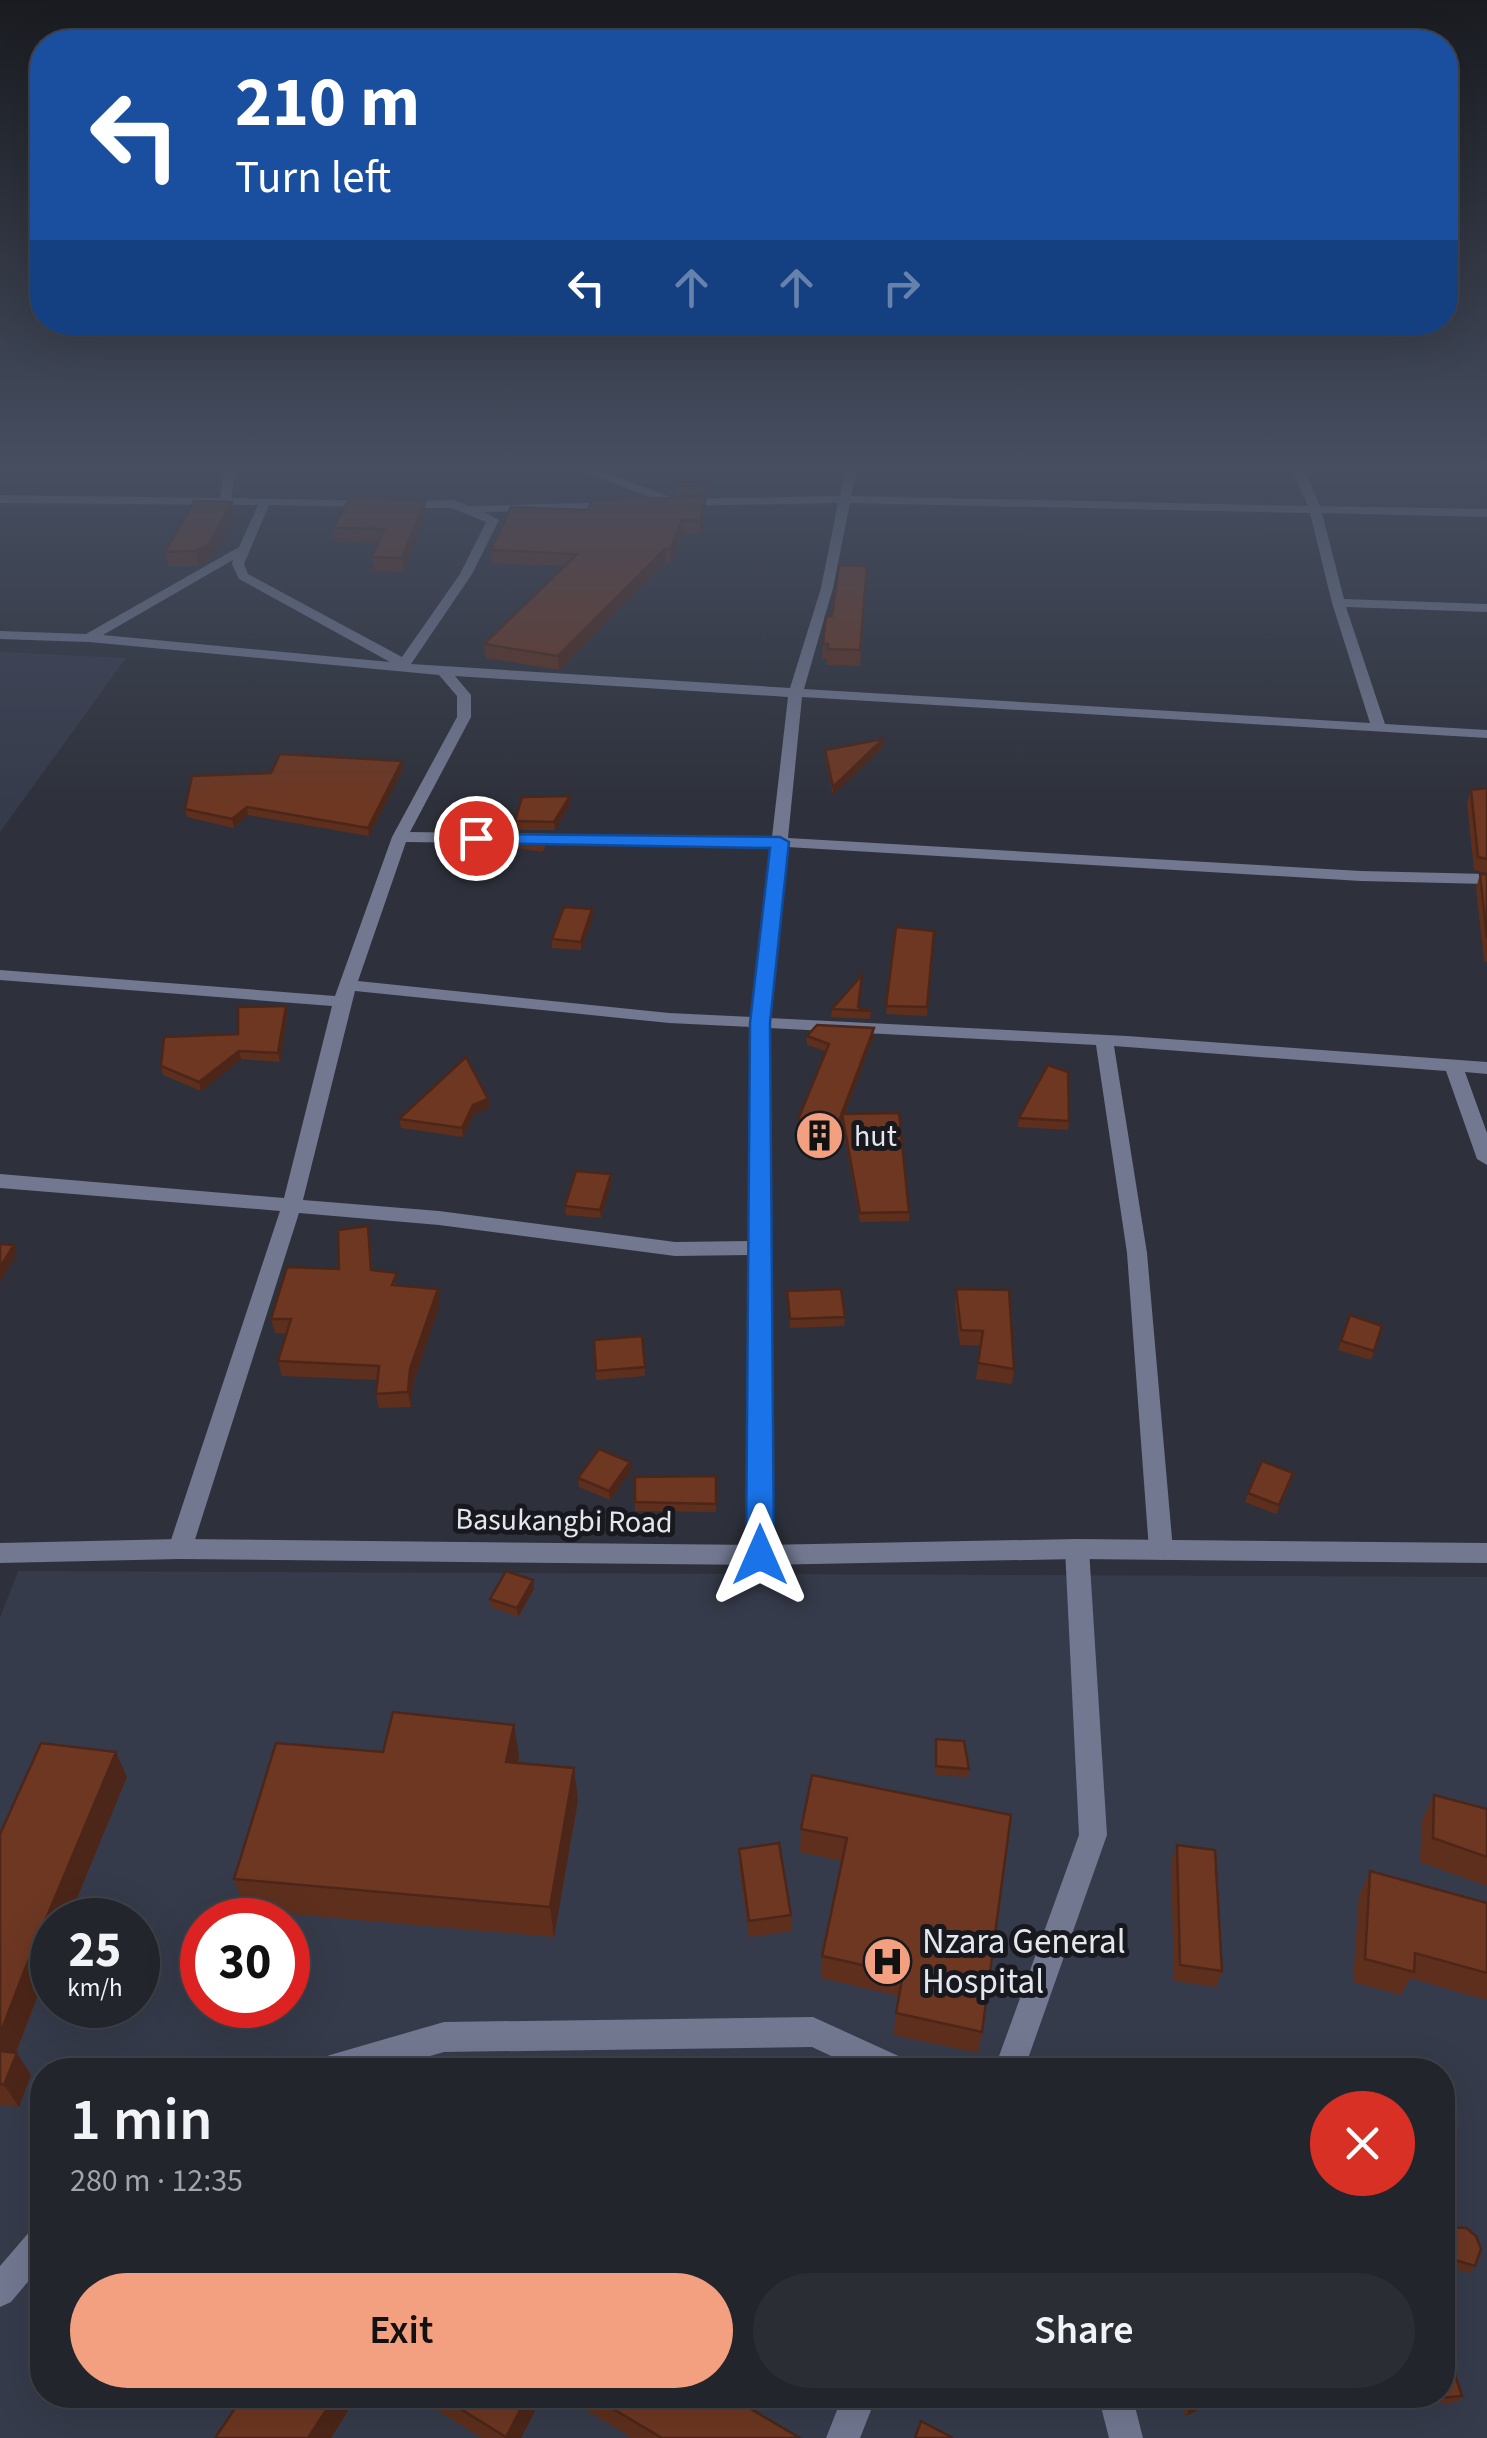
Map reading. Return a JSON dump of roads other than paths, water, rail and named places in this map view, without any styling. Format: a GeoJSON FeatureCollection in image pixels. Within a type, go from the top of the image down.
{"type":"FeatureCollection","features":[{"type":"Feature","properties":{"kind":"street"},"geometry":{"type":"LineString","coordinates":[[89,638],[196,577]]}},
{"type":"Feature","properties":{"kind":"street"},"geometry":{"type":"LineString","coordinates":[[243,577],[404,664]]}},
{"type":"Feature","properties":{"kind":"street"},"geometry":{"type":"LineString","coordinates":[[404,664],[464,577]]}},
{"type":"Feature","properties":{"kind":"street"},"geometry":{"type":"LineString","coordinates":[[760,1555],[760,1023],[796,692],[829,577]]}},
{"type":"Feature","properties":{"kind":"street"},"geometry":{"type":"LineString","coordinates":[[1332,577],[1378,726]]}},
{"type":"Feature","properties":{"kind":"street"},"geometry":{"type":"LineString","coordinates":[[1338,603],[1487,608]]}},
{"type":"Feature","properties":{"kind":"street"},"geometry":{"type":"LineString","coordinates":[[0,635],[89,638],[441,668],[796,692],[1487,734]]}},
{"type":"Feature","properties":{"kind":"street"},"geometry":{"type":"LineString","coordinates":[[180,1550],[292,1204],[346,993],[400,837],[464,717],[464,695],[441,668]]}},
{"type":"Feature","properties":{"kind":"street"},"geometry":{"type":"LineString","coordinates":[[400,837],[780,842],[1360,876],[1487,879]]}},
{"type":"Feature","properties":{"kind":"street"},"geometry":{"type":"LineString","coordinates":[[0,975],[346,993],[669,1018],[1106,1044],[1127,1041],[1487,1068]]}},
{"type":"Feature","properties":{"kind":"street"},"geometry":{"type":"LineString","coordinates":[[1106,1044],[1137,1253],[1161,1550]]}},
{"type":"Feature","properties":{"kind":"street"},"geometry":{"type":"LineString","coordinates":[[1454,1067],[1487,1159]]}},
{"type":"Feature","properties":{"kind":"street"},"geometry":{"type":"LineString","coordinates":[[0,1181],[292,1204],[675,1249],[760,1248]]}},
{"type":"Feature","properties":{"kind":"street"},"geometry":{"type":"LineString","coordinates":[[1014,2058],[1093,1835],[1077,1549]]}},
{"type":"Feature","properties":{"kind":"street","name":"Basukangbi Road"},"geometry":{"type":"LineString","coordinates":[[0,1552],[760,1555],[1077,1549],[1487,1553]]}},
{"type":"Feature","properties":{"kind":"street"},"geometry":{"type":"LineString","coordinates":[[371,2058],[444,2037],[813,2032],[868,2058]]}},
{"type":"Feature","properties":{"kind":"street"},"geometry":{"type":"LineString","coordinates":[[0,2292],[30,2256]]}},
{"type":"Feature","properties":{"kind":"street"},"geometry":{"type":"LineString","coordinates":[[843,2438],[855,2408]]}},
{"type":"Feature","properties":{"kind":"street"},"geometry":{"type":"LineString","coordinates":[[1118,2408],[1126,2438]]}},
{"type":"Feature","properties":{"kind":"place","name":"hut"},"geometry":{"type":"Point","coordinates":[819,1136]}},
{"type":"Feature","properties":{"kind":"place","name":"Nzara General Hospital"},"geometry":{"type":"Point","coordinates":[887,1962]}}]}
